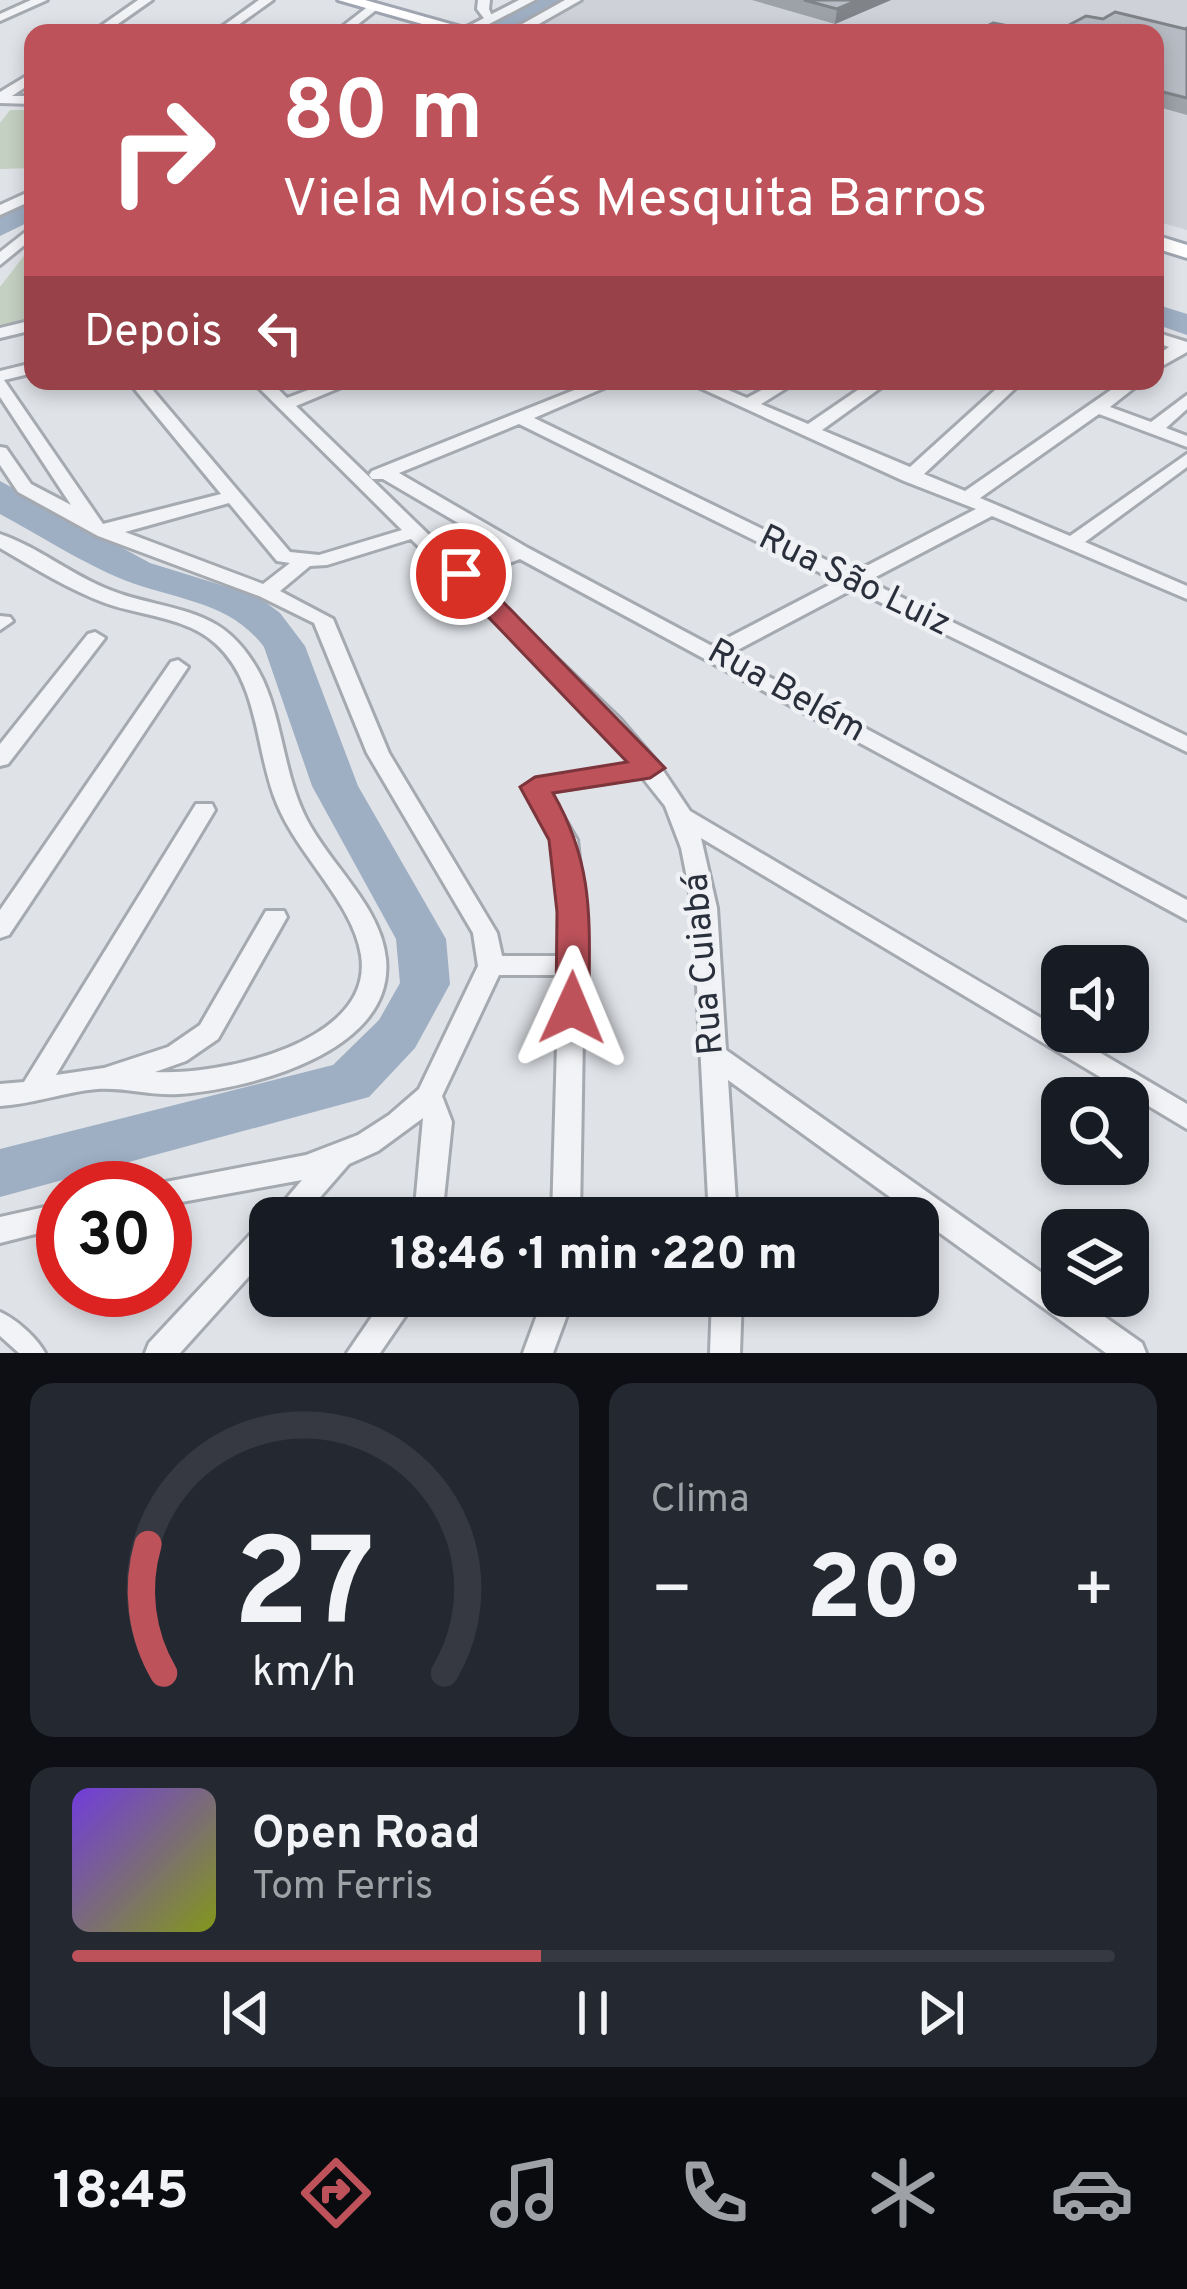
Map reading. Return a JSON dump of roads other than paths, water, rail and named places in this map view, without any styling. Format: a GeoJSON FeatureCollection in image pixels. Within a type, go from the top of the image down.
{"type":"FeatureCollection","features":[{"type":"Feature","properties":{"kind":"main road"},"geometry":{"type":"LineString","coordinates":[[346,0],[436,24]]}},
{"type":"Feature","properties":{"kind":"street"},"geometry":{"type":"LineString","coordinates":[[0,18],[41,0]]}},
{"type":"Feature","properties":{"kind":"street"},"geometry":{"type":"LineString","coordinates":[[110,24],[146,0]]}},
{"type":"Feature","properties":{"kind":"street"},"geometry":{"type":"LineString","coordinates":[[232,24],[267,0]]}},
{"type":"Feature","properties":{"kind":"street"},"geometry":{"type":"LineString","coordinates":[[484,0],[483,10],[490,19]]}},
{"type":"Feature","properties":{"kind":"street"},"geometry":{"type":"LineString","coordinates":[[481,24],[530,0]]}},
{"type":"Feature","properties":{"kind":"street"},"geometry":{"type":"LineString","coordinates":[[530,24],[575,0]]}},
{"type":"Feature","properties":{"kind":"street"},"geometry":{"type":"LineString","coordinates":[[352,24],[374,8]]}},
{"type":"Feature","properties":{"kind":"street"},"geometry":{"type":"LineString","coordinates":[[0,260],[24,238]]}},
{"type":"Feature","properties":{"kind":"street"},"geometry":{"type":"LineString","coordinates":[[0,380],[97,527]]}},
{"type":"Feature","properties":{"kind":"street"},"geometry":{"type":"LineString","coordinates":[[143,390],[278,553],[302,563]]}},
{"type":"Feature","properties":{"kind":"street","name":"Rua Cuiabá"},"geometry":{"type":"LineString","coordinates":[[270,390],[376,476],[417,531],[650,768],[681,816],[702,892],[722,1197]]}},
{"type":"Feature","properties":{"kind":"street"},"geometry":{"type":"LineString","coordinates":[[286,404],[324,390]]}},
{"type":"Feature","properties":{"kind":"street"},"geometry":{"type":"LineString","coordinates":[[376,476],[590,390]]}},
{"type":"Feature","properties":{"kind":"street"},"geometry":{"type":"LineString","coordinates":[[713,390],[1187,593]]}},
{"type":"Feature","properties":{"kind":"street"},"geometry":{"type":"LineString","coordinates":[[747,405],[774,390]]}},
{"type":"Feature","properties":{"kind":"street"},"geometry":{"type":"LineString","coordinates":[[808,432],[869,390]]}},
{"type":"Feature","properties":{"kind":"street"},"geometry":{"type":"LineString","coordinates":[[910,477],[1005,390]]}},
{"type":"Feature","properties":{"kind":"street"},"geometry":{"type":"LineString","coordinates":[[965,500],[1124,390]]}},
{"type":"Feature","properties":{"kind":"street"},"geometry":{"type":"LineString","coordinates":[[1154,429],[1187,400]]}},
{"type":"Feature","properties":{"kind":"street"},"geometry":{"type":"LineString","coordinates":[[1100,409],[1187,442]]}},
{"type":"Feature","properties":{"kind":"street","name":"Rua São Luiz"},"geometry":{"type":"LineString","coordinates":[[522,418],[1187,745]]}},
{"type":"Feature","properties":{"kind":"street"},"geometry":{"type":"LineString","coordinates":[[0,452],[24,488],[97,527],[304,605],[323,619],[378,753],[484,933],[491,966],[421,1104],[337,1162],[304,1197]]}},
{"type":"Feature","properties":{"kind":"street"},"geometry":{"type":"LineString","coordinates":[[1072,543],[1187,459]]}},
{"type":"Feature","properties":{"kind":"street","name":"Rua Belém"},"geometry":{"type":"LineString","coordinates":[[376,476],[715,653],[1187,911]]}},
{"type":"Feature","properties":{"kind":"street"},"geometry":{"type":"LineString","coordinates":[[97,527],[231,497]]}},
{"type":"Feature","properties":{"kind":"street"},"geometry":{"type":"LineString","coordinates":[[715,653],[988,510]]}},
{"type":"Feature","properties":{"kind":"street"},"geometry":{"type":"LineString","coordinates":[[266,592],[302,563],[417,531]]}},
{"type":"Feature","properties":{"kind":"street"},"geometry":{"type":"LineString","coordinates":[[0,540],[108,597],[206,627],[238,654],[253,676],[271,762],[294,820],[374,955],[373,975],[360,1010],[330,1038],[301,1053],[216,1079],[163,1083],[105,1078]]}},
{"type":"Feature","properties":{"kind":"street"},"geometry":{"type":"LineString","coordinates":[[461,574],[521,552]]}},
{"type":"Feature","properties":{"kind":"street"},"geometry":{"type":"LineString","coordinates":[[0,759],[95,638]]}},
{"type":"Feature","properties":{"kind":"street"},"geometry":{"type":"LineString","coordinates":[[0,929],[178,667]]}},
{"type":"Feature","properties":{"kind":"street"},"geometry":{"type":"LineString","coordinates":[[567,1197],[574,965],[565,840],[535,787],[650,768]]}},
{"type":"Feature","properties":{"kind":"street"},"geometry":{"type":"LineString","coordinates":[[0,1110],[31,1094],[204,810]]}},
{"type":"Feature","properties":{"kind":"street"},"geometry":{"type":"LineString","coordinates":[[681,816],[1187,1118]]}},
{"type":"Feature","properties":{"kind":"street"},"geometry":{"type":"LineString","coordinates":[[0,1095],[31,1094],[105,1078],[177,1054],[201,1040],[275,916]]}},
{"type":"Feature","properties":{"kind":"street"},"geometry":{"type":"LineString","coordinates":[[491,966],[574,965]]}},
{"type":"Feature","properties":{"kind":"street"},"geometry":{"type":"LineString","coordinates":[[714,1055],[1131,1353]]}},
{"type":"Feature","properties":{"kind":"street"},"geometry":{"type":"LineString","coordinates":[[421,1104],[438,1122],[430,1197]]}},
{"type":"Feature","properties":{"kind":"street"},"geometry":{"type":"LineString","coordinates":[[192,1188],[337,1162]]}},
{"type":"Feature","properties":{"kind":"street"},"geometry":{"type":"LineString","coordinates":[[5,1228],[36,1221]]}},
{"type":"Feature","properties":{"kind":"street"},"geometry":{"type":"LineString","coordinates":[[161,1349],[249,1255]]}},
{"type":"Feature","properties":{"kind":"street"},"geometry":{"type":"LineString","coordinates":[[362,1353],[389,1317]]}},
{"type":"Feature","properties":{"kind":"street"},"geometry":{"type":"LineString","coordinates":[[538,1353],[551,1317]]}},
{"type":"Feature","properties":{"kind":"street"},"geometry":{"type":"LineString","coordinates":[[725,1353],[726,1317]]}},
{"type":"Feature","properties":{"kind":"street"},"geometry":{"type":"LineString","coordinates":[[0,1322],[34,1353]]}},
{"type":"Feature","properties":{"kind":"waterway"},"geometry":{"type":"LineString","coordinates":[[505,24],[551,0]]}},
{"type":"Feature","properties":{"kind":"waterway"},"geometry":{"type":"LineString","coordinates":[[0,227],[24,213]]}},
{"type":"Feature","properties":{"kind":"waterway"},"geometry":{"type":"LineString","coordinates":[[1164,316],[1187,325]]}},
{"type":"Feature","properties":{"kind":"waterway"},"geometry":{"type":"LineString","coordinates":[[0,492],[12,506],[136,571],[243,604],[266,622],[284,646],[335,786],[421,939],[425,984],[397,1034],[350,1082],[0,1173]]}}]}
